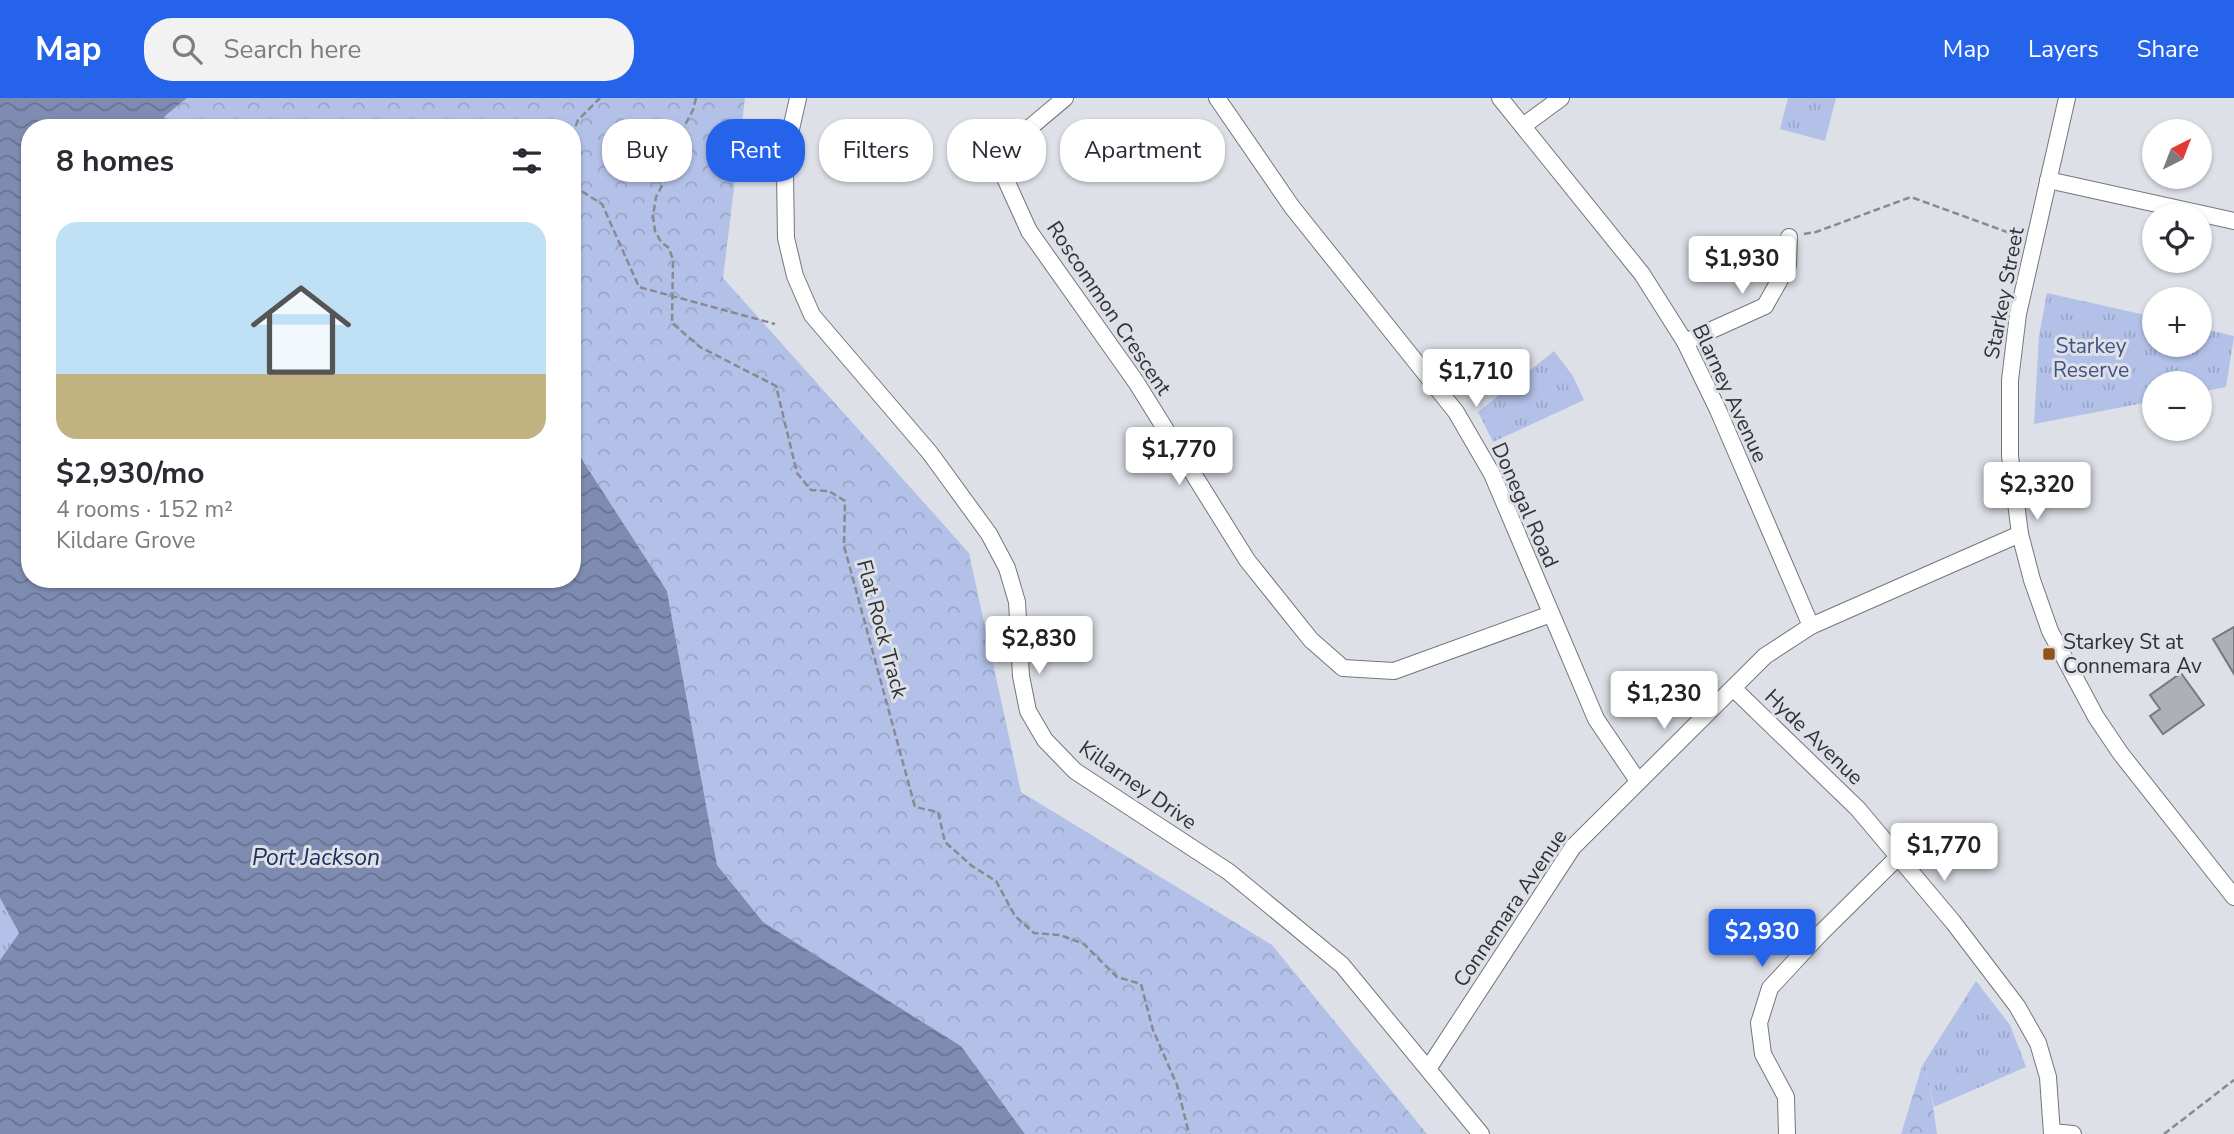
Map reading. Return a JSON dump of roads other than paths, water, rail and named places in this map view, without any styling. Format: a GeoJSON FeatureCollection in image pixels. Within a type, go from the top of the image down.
{"type":"FeatureCollection","features":[{"type":"Feature","properties":{"kind":"street","name":"Killarney Drive"},"geometry":{"type":"LineString","coordinates":[[798,98],[789,138],[785,174],[786,238],[795,276],[812,315],[930,453],[989,534],[1001,556],[1017,602],[1021,676],[1028,711],[1045,740],[1075,771],[1229,872],[1342,965],[1480,1134]]}},
{"type":"Feature","properties":{"kind":"street","name":"Roscommon Crescent"},"geometry":{"type":"LineString","coordinates":[[1065,98],[1014,141],[1005,178],[1029,231],[1136,383],[1247,560],[1311,640],[1343,668],[1394,671],[1551,614]]}},
{"type":"Feature","properties":{"kind":"street","name":"Donegal Road"},"geometry":{"type":"LineString","coordinates":[[1217,98],[1292,207],[1456,412],[1492,474],[1596,719],[1638,781]]}},
{"type":"Feature","properties":{"kind":"street","name":"Blarney Avenue"},"geometry":{"type":"LineString","coordinates":[[1500,98],[1642,274],[1685,342],[1718,410],[1811,626]]}},
{"type":"Feature","properties":{"kind":"street"},"geometry":{"type":"LineString","coordinates":[[1523,126],[1561,98]]}},
{"type":"Feature","properties":{"kind":"street","name":"Starkey Street"},"geometry":{"type":"LineString","coordinates":[[2067,98],[2018,314],[2010,380],[2010,456],[2020,534],[2032,580],[2050,631],[2096,718],[2121,754],[2234,897]]}},
{"type":"Feature","properties":{"kind":"street"},"geometry":{"type":"LineString","coordinates":[[2048,180],[2234,220]]}},
{"type":"Feature","properties":{"kind":"street"},"geometry":{"type":"LineString","coordinates":[[1685,342],[1765,306],[1788,265],[1789,237]]}},
{"type":"Feature","properties":{"kind":"street","name":"Connemara Avenue"},"geometry":{"type":"LineString","coordinates":[[1428,1069],[1573,847],[1765,656],[1811,626],[2020,534]]}},
{"type":"Feature","properties":{"kind":"street","name":"Hyde Avenue"},"geometry":{"type":"LineString","coordinates":[[1734,688],[1858,809],[1953,922],[2009,996],[2038,1043],[2048,1077],[2052,1133]]}},
{"type":"Feature","properties":{"kind":"street"},"geometry":{"type":"LineString","coordinates":[[1787,1134],[1786,1097],[1763,1054],[1759,1023],[1770,988],[1898,857]]}},
{"type":"Feature","properties":{"kind":"street"},"geometry":{"type":"LineString","coordinates":[[2052,1133],[2073,1134]]}},
{"type":"Feature","properties":{"kind":"water","name":"Port Jackson"},"geometry":{"type":"Polygon","coordinates":[[[0,98],[187,98],[164,117],[165,119],[21,119],[21,588],[581,588],[581,458],[667,591],[717,865],[763,922],[961,1046],[1025,1134],[0,1134],[0,960],[19,933],[0,898],[0,98]]]}},
{"type":"Feature","properties":{"kind":"place","name":"Starkey St at Connemara Av"},"geometry":{"type":"Point","coordinates":[2049,654]}},
{"type":"Feature","properties":{"kind":"park label","name":"Starkey Reserve"},"geometry":{"type":"Point","coordinates":[2091,358]}}]}
